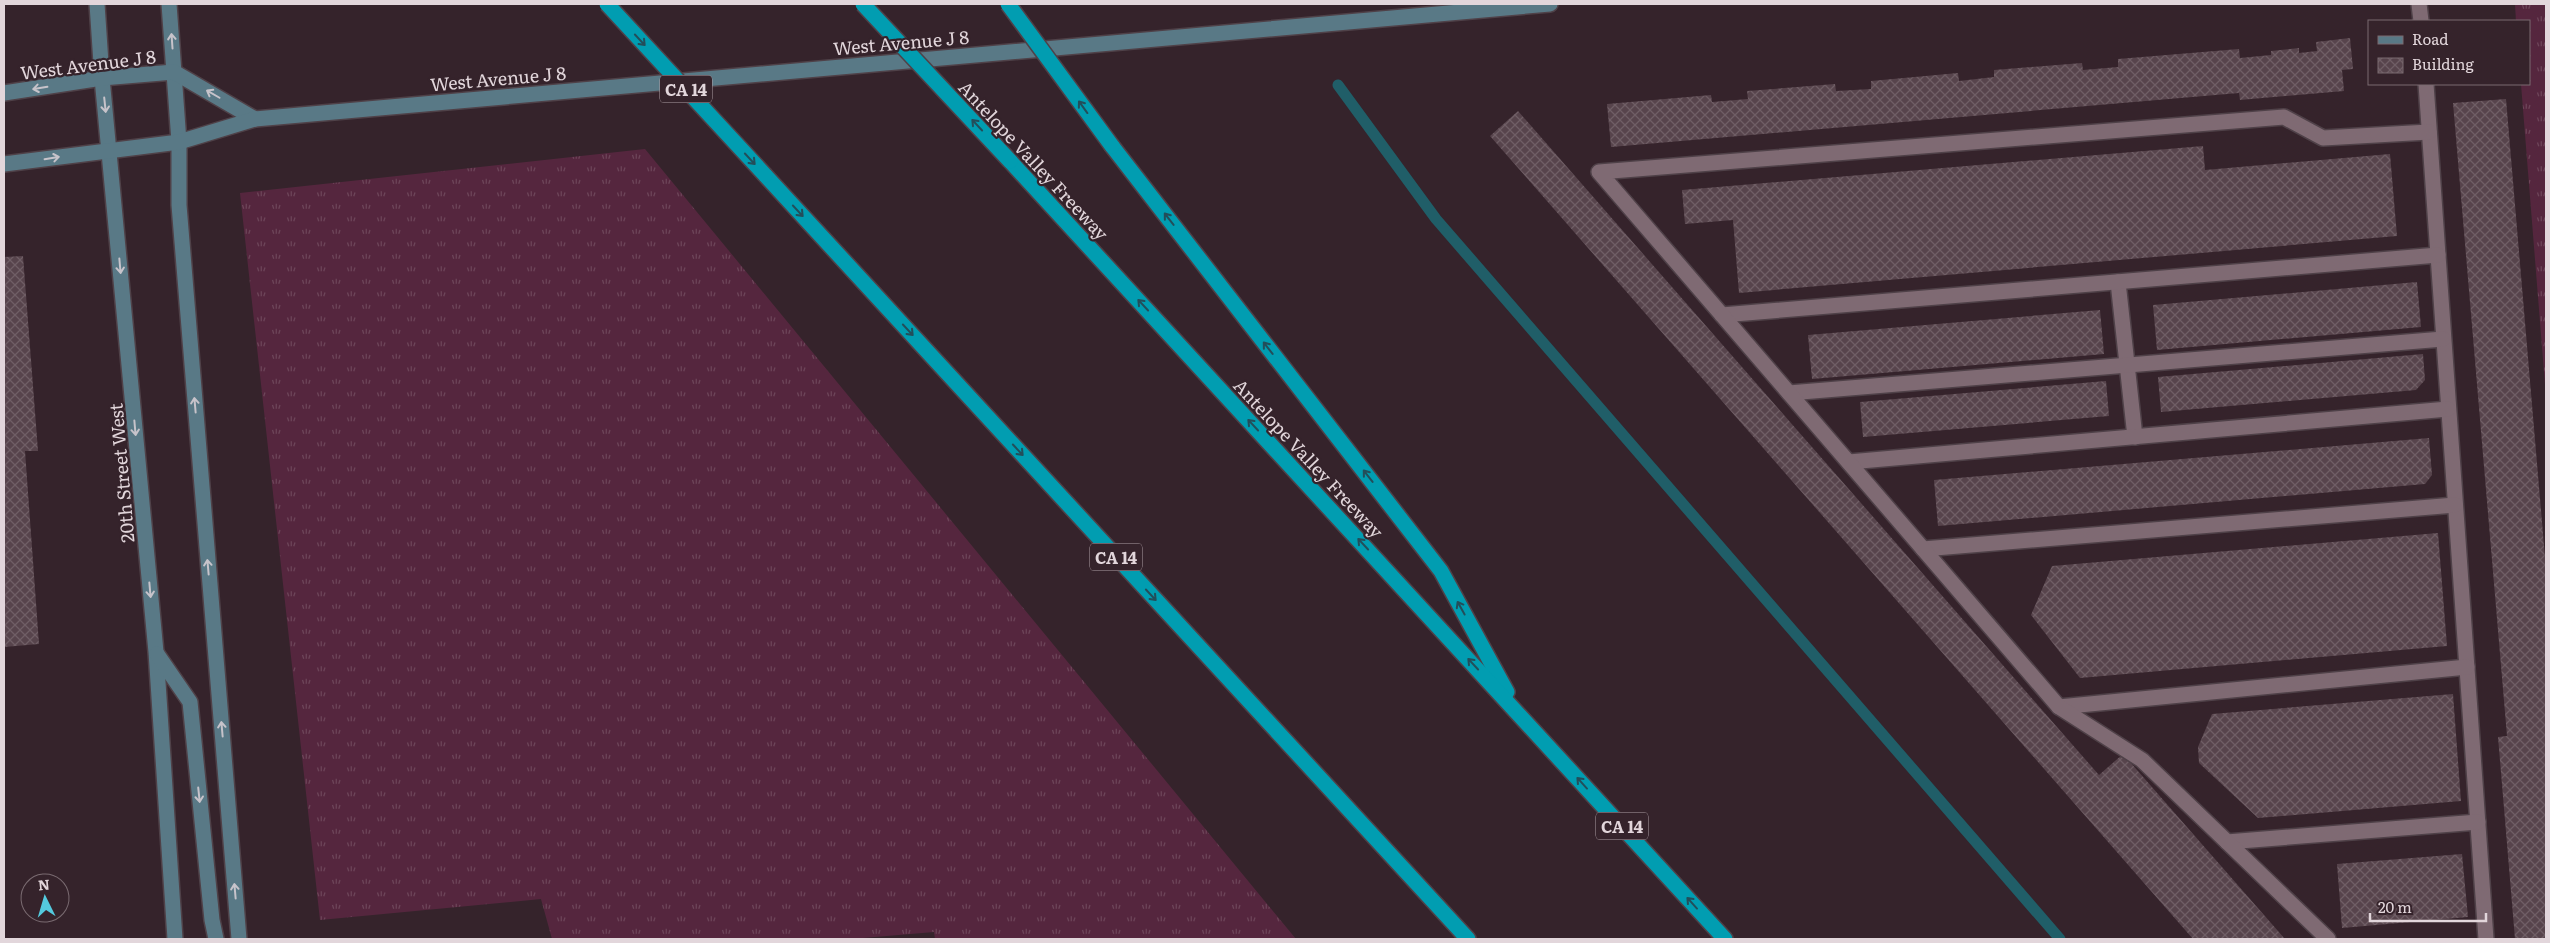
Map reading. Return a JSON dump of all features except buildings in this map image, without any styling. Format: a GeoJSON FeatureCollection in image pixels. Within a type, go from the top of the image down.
{"type":"FeatureCollection","features":[{"type":"Feature","properties":{"kind":"highway","name":"CA 14"},"geometry":{"type":"LineString","coordinates":[[607,4],[1468,939]]}},
{"type":"Feature","properties":{"kind":"highway","name":"Antelope Valley Freeway"},"geometry":{"type":"LineString","coordinates":[[863,4],[1010,161],[1725,939]]}},
{"type":"Feature","properties":{"kind":"highway"},"geometry":{"type":"LineString","coordinates":[[1008,4],[1112,146],[1441,571],[1518,713]]}},
{"type":"Feature","properties":{"kind":"main road","name":"20th Street West"},"geometry":{"type":"LineString","coordinates":[[97,4],[102,78],[156,652],[175,939]]}},
{"type":"Feature","properties":{"kind":"main road"},"geometry":{"type":"LineString","coordinates":[[169,4],[179,142],[179,205],[239,939]]}},
{"type":"Feature","properties":{"kind":"main road","name":"West Avenue J 8"},"geometry":{"type":"LineString","coordinates":[[4,164],[110,149],[179,142],[256,118],[1550,4]]}},
{"type":"Feature","properties":{"kind":"main road","name":"West Avenue J 8"},"geometry":{"type":"LineString","coordinates":[[4,93],[102,78],[174,72],[256,118]]}},
{"type":"Feature","properties":{"kind":"main road"},"geometry":{"type":"LineString","coordinates":[[156,652],[190,702],[212,920],[216,939]]}},
{"type":"Feature","properties":{"kind":"lane"},"geometry":{"type":"LineString","coordinates":[[2419,4],[2421,20]]}},
{"type":"Feature","properties":{"kind":"lane"},"geometry":{"type":"LineString","coordinates":[[2426,85],[2486,939]]}},
{"type":"Feature","properties":{"kind":"lane"},"geometry":{"type":"LineString","coordinates":[[2328,939],[2142,760],[2059,707],[1600,172],[2284,116],[2323,138],[2429,132]]}},
{"type":"Feature","properties":{"kind":"lane"},"geometry":{"type":"LineString","coordinates":[[1722,315],[2438,255]]}},
{"type":"Feature","properties":{"kind":"lane"},"geometry":{"type":"LineString","coordinates":[[2118,282],[2135,437]]}},
{"type":"Feature","properties":{"kind":"lane"},"geometry":{"type":"LineString","coordinates":[[1789,393],[2443,339]]}},
{"type":"Feature","properties":{"kind":"lane"},"geometry":{"type":"LineString","coordinates":[[1849,462],[2448,409]]}},
{"type":"Feature","properties":{"kind":"lane"},"geometry":{"type":"LineString","coordinates":[[1923,549],[2455,505]]}},
{"type":"Feature","properties":{"kind":"lane"},"geometry":{"type":"LineString","coordinates":[[2059,707],[2467,667]]}},
{"type":"Feature","properties":{"kind":"lane"},"geometry":{"type":"LineString","coordinates":[[2227,842],[2478,822]]}},
{"type":"Feature","properties":{"kind":"green space"},"geometry":{"type":"Polygon","coordinates":[[[2515,4],[2546,4],[2546,397],[2521,85],[2530,85],[2530,20],[2516,20],[2515,4]]]}},
{"type":"Feature","properties":{"kind":"green space"},"geometry":{"type":"Polygon","coordinates":[[[645,149],[1296,939],[935,939],[934,932],[851,939],[552,939],[541,899],[320,920],[240,193],[645,149]]]}},
{"type":"Feature","properties":{"kind":"waterway"},"geometry":{"type":"LineString","coordinates":[[1338,85],[1436,219],[2060,939]]}}]}
